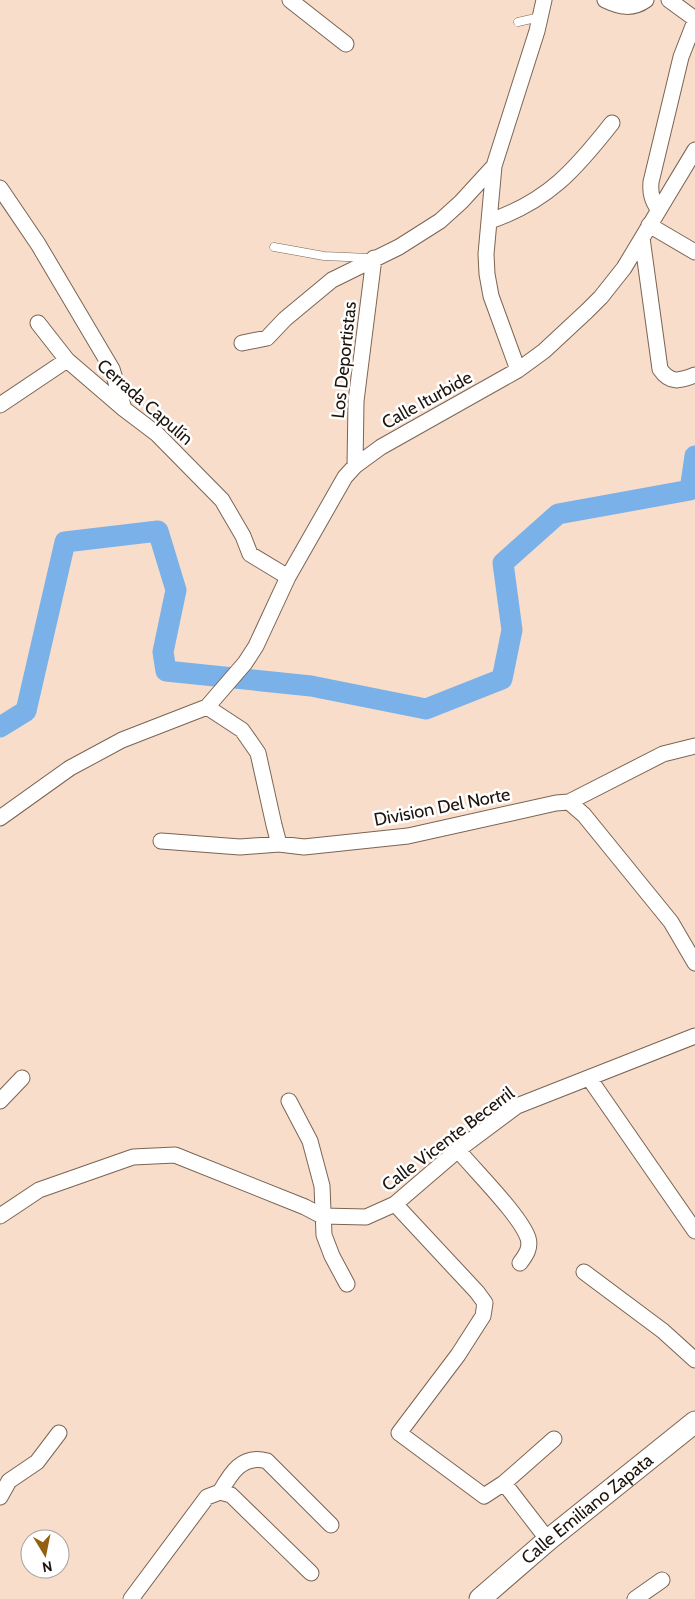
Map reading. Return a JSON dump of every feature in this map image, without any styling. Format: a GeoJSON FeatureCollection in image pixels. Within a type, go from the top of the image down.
{"type":"FeatureCollection","features":[{"type":"Feature","properties":{"kind":"main road","name":"Calle Emiliano Zapata"},"geometry":{"type":"LineString","coordinates":[[480,1599],[548,1540],[693,1428]]}},
{"type":"Feature","properties":{"kind":"street"},"geometry":{"type":"LineString","coordinates":[[290,0],[346,44]]}},
{"type":"Feature","properties":{"kind":"street"},"geometry":{"type":"LineString","coordinates":[[518,370],[492,296],[487,274],[486,254],[494,166],[533,45],[544,0]]}},
{"type":"Feature","properties":{"kind":"street"},"geometry":{"type":"LineString","coordinates":[[605,0],[617,6],[626,7],[634,6],[646,0]]}},
{"type":"Feature","properties":{"kind":"street"},"geometry":{"type":"LineString","coordinates":[[658,209],[650,192],[651,182],[681,58],[695,20],[669,0]]}},
{"type":"Feature","properties":{"kind":"street"},"geometry":{"type":"LineString","coordinates":[[490,221],[514,213],[538,199],[560,182],[582,160],[612,123]]}},
{"type":"Feature","properties":{"kind":"street","name":"Calle Iturbide"},"geometry":{"type":"LineString","coordinates":[[210,704],[245,663],[256,646],[288,577],[345,477],[355,466],[381,447],[518,370],[544,351],[601,298],[624,268],[658,209],[693,160]]}},
{"type":"Feature","properties":{"kind":"street"},"geometry":{"type":"LineString","coordinates":[[242,342],[267,338],[285,319],[332,280],[418,236],[440,221],[461,202],[494,166]]}},
{"type":"Feature","properties":{"kind":"street"},"geometry":{"type":"LineString","coordinates":[[0,188],[38,244],[112,369],[124,409]]}},
{"type":"Feature","properties":{"kind":"street"},"geometry":{"type":"LineString","coordinates":[[695,252],[645,231],[660,369],[665,376],[673,380],[695,375]]}},
{"type":"Feature","properties":{"kind":"street","name":"Los Deportistas"},"geometry":{"type":"LineString","coordinates":[[355,466],[356,401],[374,258]]}},
{"type":"Feature","properties":{"kind":"street","name":"Cerrada Capulín"},"geometry":{"type":"LineString","coordinates":[[38,322],[67,360],[124,409],[157,434],[222,500],[243,536],[250,554],[288,577]]}},
{"type":"Feature","properties":{"kind":"street"},"geometry":{"type":"LineString","coordinates":[[0,406],[67,360]]}},
{"type":"Feature","properties":{"kind":"street"},"geometry":{"type":"LineString","coordinates":[[0,818],[70,768],[122,740],[210,704],[242,730],[258,752],[279,844]]}},
{"type":"Feature","properties":{"kind":"street","name":"Division Del Norte"},"geometry":{"type":"LineString","coordinates":[[161,841],[240,847],[279,844],[304,847],[408,836],[556,803],[569,802],[663,754],[695,746]]}},
{"type":"Feature","properties":{"kind":"street"},"geometry":{"type":"LineString","coordinates":[[569,802],[584,815],[671,922],[695,963]]}},
{"type":"Feature","properties":{"kind":"street","name":"Calle Vicente Becerril"},"geometry":{"type":"LineString","coordinates":[[0,1216],[39,1190],[133,1157],[175,1156],[305,1207],[322,1216],[366,1217],[395,1204],[458,1150],[517,1106],[695,1036]]}},
{"type":"Feature","properties":{"kind":"street"},"geometry":{"type":"LineString","coordinates":[[0,1101],[22,1078]]}},
{"type":"Feature","properties":{"kind":"street"},"geometry":{"type":"LineString","coordinates":[[589,1078],[695,1231]]}},
{"type":"Feature","properties":{"kind":"street"},"geometry":{"type":"LineString","coordinates":[[289,1101],[310,1141],[322,1186],[324,1235],[332,1256],[347,1284]]}},
{"type":"Feature","properties":{"kind":"street"},"geometry":{"type":"LineString","coordinates":[[458,1150],[523,1229],[528,1239],[528,1252],[520,1262]]}},
{"type":"Feature","properties":{"kind":"street"},"geometry":{"type":"LineString","coordinates":[[395,1204],[478,1292],[485,1303],[483,1316],[458,1355],[399,1433],[484,1496],[504,1482],[554,1439]]}},
{"type":"Feature","properties":{"kind":"street"},"geometry":{"type":"LineString","coordinates":[[584,1272],[663,1331],[695,1360]]}},
{"type":"Feature","properties":{"kind":"street"},"geometry":{"type":"LineString","coordinates":[[0,1497],[9,1482],[37,1462],[59,1433]]}},
{"type":"Feature","properties":{"kind":"street"},"geometry":{"type":"LineString","coordinates":[[220,1492],[230,1474],[244,1462],[256,1458],[267,1460],[331,1525]]}},
{"type":"Feature","properties":{"kind":"street"},"geometry":{"type":"LineString","coordinates":[[504,1482],[548,1540]]}},
{"type":"Feature","properties":{"kind":"street"},"geometry":{"type":"LineString","coordinates":[[131,1599],[207,1497],[220,1492],[231,1495],[311,1573]]}},
{"type":"Feature","properties":{"kind":"street"},"geometry":{"type":"LineString","coordinates":[[636,1599],[662,1580]]}},
{"type":"Feature","properties":{"kind":"lane"},"geometry":{"type":"LineString","coordinates":[[518,22],[540,16]]}},
{"type":"Feature","properties":{"kind":"lane"},"geometry":{"type":"LineString","coordinates":[[274,247],[324,256],[374,258]]}},
{"type":"Feature","properties":{"kind":"waterway"},"geometry":{"type":"LineString","coordinates":[[0,727],[26,711],[65,542],[158,531],[176,590],[163,652],[166,671],[311,686],[426,709],[502,679],[512,630],[503,563],[558,514],[690,490],[695,456]]}}]}
